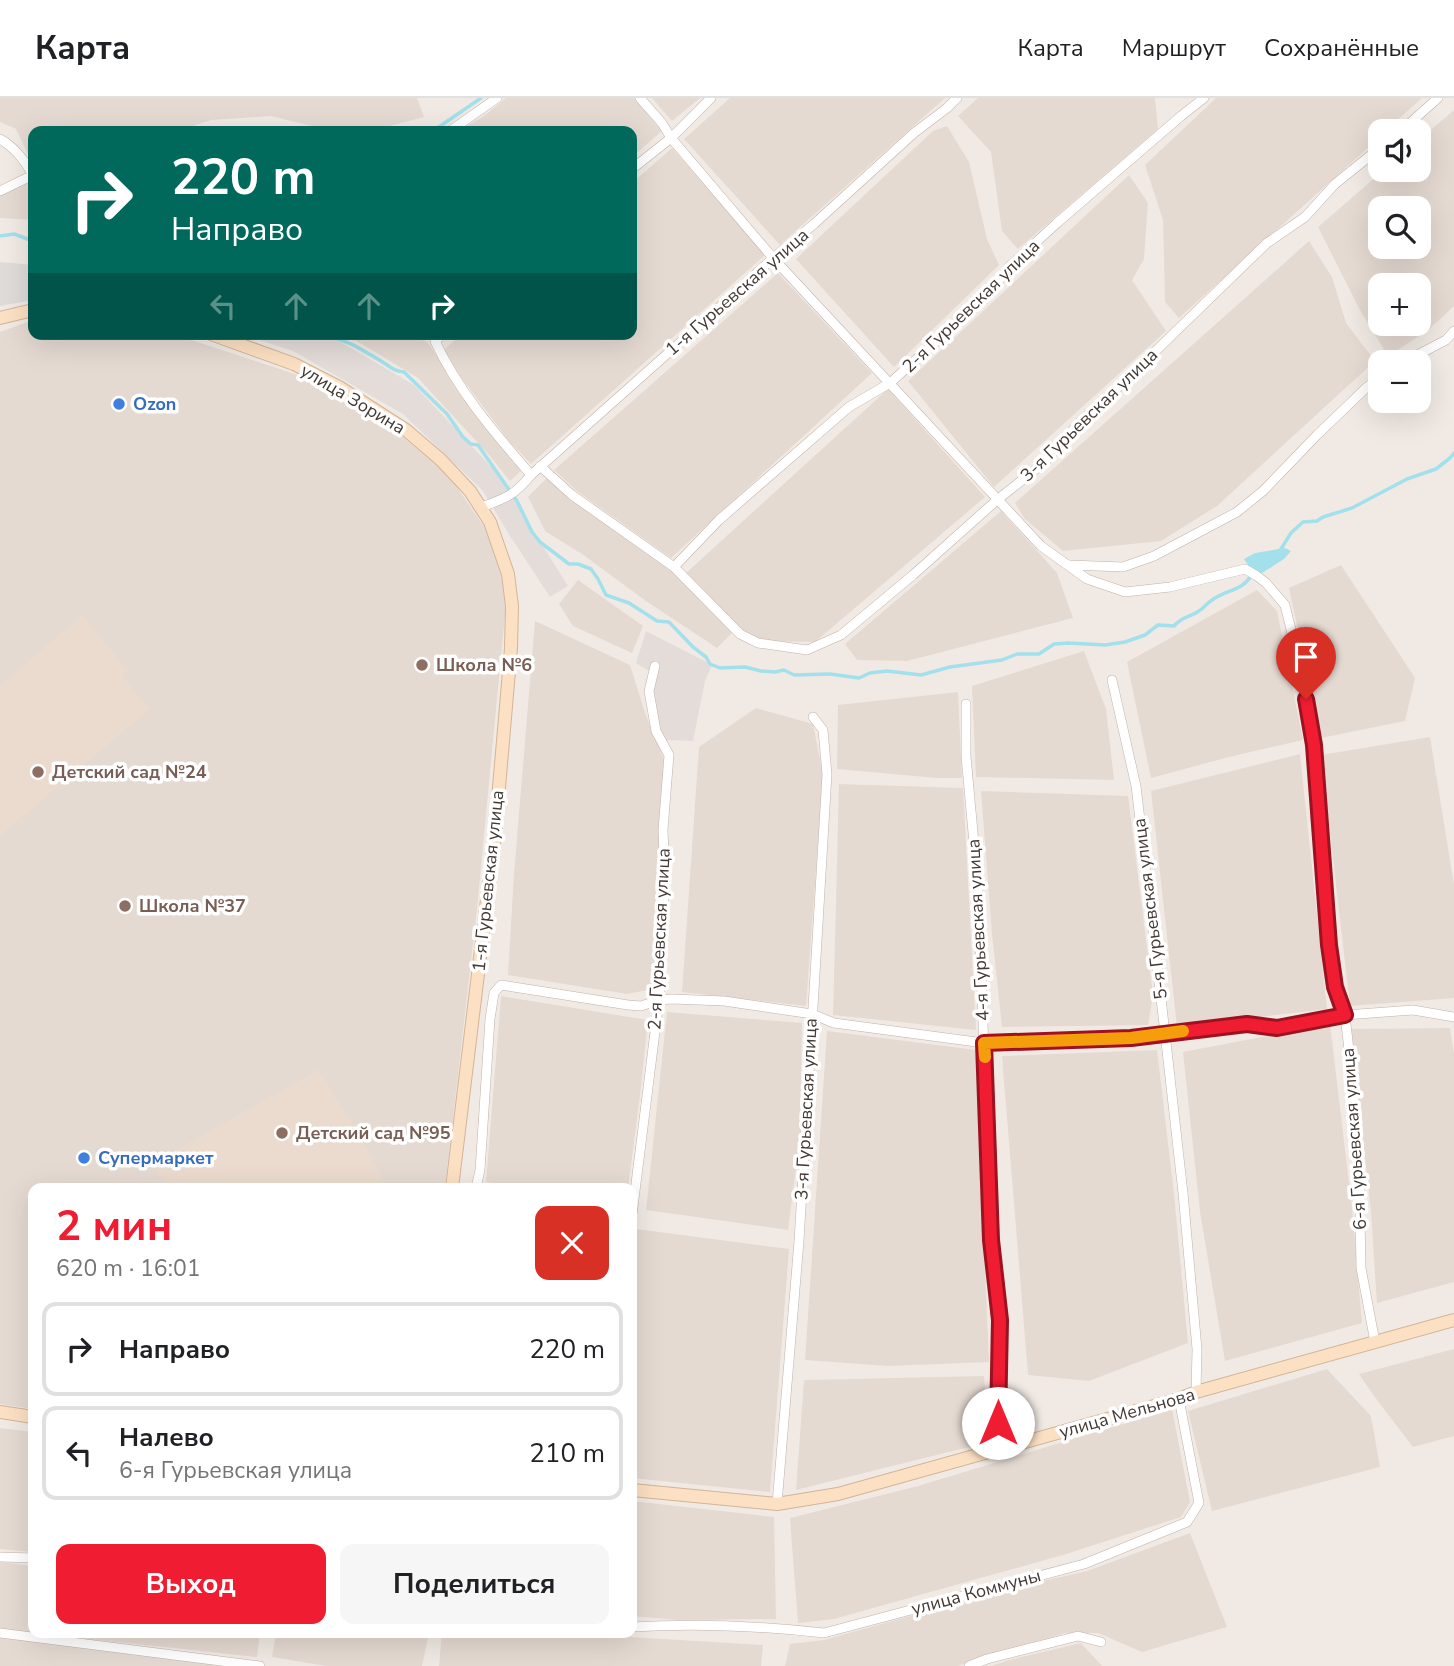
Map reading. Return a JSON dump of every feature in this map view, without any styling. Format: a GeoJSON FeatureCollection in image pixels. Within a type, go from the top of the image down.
{"type":"FeatureCollection","features":[{"type":"Feature","properties":{"kind":"main road"},"geometry":{"type":"LineString","coordinates":[[0,318],[28,311]]}},
{"type":"Feature","properties":{"kind":"main road","name":"улица Зорина"},"geometry":{"type":"LineString","coordinates":[[228,340],[294,364],[372,406],[407,430],[441,460],[482,507],[508,573]]}},
{"type":"Feature","properties":{"kind":"main road","name":"1-я Гурьевская улица"},"geometry":{"type":"LineString","coordinates":[[453,1183],[495,834],[511,648],[512,606],[508,573]]}},
{"type":"Feature","properties":{"kind":"main road","name":"улица Мельнова"},"geometry":{"type":"LineString","coordinates":[[637,1490],[777,1504],[838,1494],[1454,1320]]}},
{"type":"Feature","properties":{"kind":"main road"},"geometry":{"type":"LineString","coordinates":[[0,1412],[28,1416]]}},
{"type":"Feature","properties":{"kind":"street"},"geometry":{"type":"LineString","coordinates":[[457,126],[497,98]]}},
{"type":"Feature","properties":{"kind":"street"},"geometry":{"type":"LineString","coordinates":[[640,98],[773,258],[1041,546],[1069,565],[1123,567],[1154,556],[1237,512],[1263,491],[1368,387]]}},
{"type":"Feature","properties":{"kind":"street"},"geometry":{"type":"LineString","coordinates":[[637,166],[671,138],[711,98]]}},
{"type":"Feature","properties":{"kind":"street","name":"1-я Гурьевская улица"},"geometry":{"type":"LineString","coordinates":[[482,507],[506,498],[519,489],[531,474],[914,133],[957,98]]}},
{"type":"Feature","properties":{"kind":"street","name":"2-я Гурьевская улица"},"geometry":{"type":"LineString","coordinates":[[674,567],[719,520],[820,430],[849,407],[890,383],[988,295],[1010,266],[1038,240],[1204,98]]}},
{"type":"Feature","properties":{"kind":"street"},"geometry":{"type":"LineString","coordinates":[[1414,119],[1438,98]]}},
{"type":"Feature","properties":{"kind":"street"},"geometry":{"type":"LineString","coordinates":[[0,139],[28,166]]}},
{"type":"Feature","properties":{"kind":"street","name":"3-я Гурьевская улица"},"geometry":{"type":"LineString","coordinates":[[674,567],[740,634],[758,643],[807,650],[841,635],[1045,462],[1080,422],[1268,243],[1305,217],[1335,184],[1368,157]]}},
{"type":"Feature","properties":{"kind":"street"},"geometry":{"type":"LineString","coordinates":[[0,191],[28,177]]}},
{"type":"Feature","properties":{"kind":"street"},"geometry":{"type":"LineString","coordinates":[[1428,350],[1450,339],[1454,331]]}},
{"type":"Feature","properties":{"kind":"street"},"geometry":{"type":"LineString","coordinates":[[440,340],[443,358],[482,417],[531,474]]}},
{"type":"Feature","properties":{"kind":"street"},"geometry":{"type":"LineString","coordinates":[[540,466],[572,495],[674,567]]}},
{"type":"Feature","properties":{"kind":"street","name":"6-я Гурьевская улица"},"geometry":{"type":"LineString","coordinates":[[1069,565],[1087,579],[1125,592],[1170,587],[1245,569],[1266,583],[1285,605],[1314,745],[1329,945],[1335,987],[1345,1015],[1359,1161],[1361,1268],[1375,1342]]}},
{"type":"Feature","properties":{"kind":"street","name":"2-я Гурьевская улица"},"geometry":{"type":"LineString","coordinates":[[636,1183],[659,1000],[665,877],[663,830],[669,755],[656,731],[649,691],[655,666]]}},
{"type":"Feature","properties":{"kind":"street","name":"5-я Гурьевская улица"},"geometry":{"type":"LineString","coordinates":[[1112,680],[1136,786],[1183,1194],[1196,1336],[1196,1392]]}},
{"type":"Feature","properties":{"kind":"street","name":"4-я Гурьевская улица"},"geometry":{"type":"LineString","coordinates":[[966,704],[966,756],[978,887],[991,1240],[1000,1320],[998,1450]]}},
{"type":"Feature","properties":{"kind":"street","name":"3-я Гурьевская улица"},"geometry":{"type":"LineString","coordinates":[[777,1504],[799,1241],[827,774],[823,730],[813,717]]}},
{"type":"Feature","properties":{"kind":"street"},"geometry":{"type":"LineString","coordinates":[[477,1183],[490,1019],[494,993],[501,985],[641,1006],[673,999],[724,1001],[812,1014],[834,1023],[984,1043],[1131,1038],[1247,1024],[1277,1028],[1345,1015],[1413,1010],[1454,1017]]}},
{"type":"Feature","properties":{"kind":"street","name":"улица Коммуны"},"geometry":{"type":"LineString","coordinates":[[637,1627],[679,1624],[824,1633],[1084,1564],[1187,1522],[1199,1503],[1179,1399]]}},
{"type":"Feature","properties":{"kind":"street"},"geometry":{"type":"LineString","coordinates":[[0,1557],[28,1558]]}},
{"type":"Feature","properties":{"kind":"street"},"geometry":{"type":"LineString","coordinates":[[0,1633],[28,1637]]}},
{"type":"Feature","properties":{"kind":"street"},"geometry":{"type":"LineString","coordinates":[[969,1666],[1079,1636],[1101,1642]]}},
{"type":"Feature","properties":{"kind":"street"},"geometry":{"type":"LineString","coordinates":[[39,1638],[260,1666]]}},
{"type":"Feature","properties":{"kind":"shaded area"},"geometry":{"type":"Polygon","coordinates":[[[0,98],[417,98],[424,117],[390,126],[312,126],[271,116],[211,120],[192,126],[28,126],[28,154],[16,129],[0,122],[0,98]]]}},
{"type":"Feature","properties":{"kind":"shaded area"},"geometry":{"type":"Polygon","coordinates":[[[506,98],[634,98],[662,131],[637,153],[637,126],[467,126],[506,98]]]}},
{"type":"Feature","properties":{"kind":"shaded area"},"geometry":{"type":"Polygon","coordinates":[[[652,98],[700,98],[672,121],[652,98]]]}},
{"type":"Feature","properties":{"kind":"shaded area"},"geometry":{"type":"Polygon","coordinates":[[[730,98],[945,98],[780,245],[684,139],[730,98]]]}},
{"type":"Feature","properties":{"kind":"shaded area"},"geometry":{"type":"Polygon","coordinates":[[[978,98],[1155,98],[1158,129],[1018,249],[1002,231],[991,152],[958,116],[978,98]]]}},
{"type":"Feature","properties":{"kind":"shaded area"},"geometry":{"type":"Polygon","coordinates":[[[1216,98],[1422,98],[1398,119],[1368,119],[1368,148],[1179,318],[1165,302],[1163,220],[1145,165],[1216,98]]]}},
{"type":"Feature","properties":{"kind":"shaded area"},"geometry":{"type":"Polygon","coordinates":[[[1454,110],[1454,306],[1431,327],[1431,273],[1368,273],[1368,323],[1318,227],[1370,182],[1431,182],[1431,130],[1454,110]]]}},
{"type":"Feature","properties":{"kind":"shaded area"},"geometry":{"type":"Polygon","coordinates":[[[947,126],[969,162],[987,239],[999,265],[894,367],[796,259],[933,131],[947,126]]]}},
{"type":"Feature","properties":{"kind":"shaded area"},"geometry":{"type":"Polygon","coordinates":[[[672,148],[765,255],[531,464],[509,441],[444,350],[455,340],[637,340],[637,179],[672,148]]]}},
{"type":"Feature","properties":{"kind":"shaded area"},"geometry":{"type":"Polygon","coordinates":[[[1129,175],[1148,203],[1144,259],[1132,280],[1166,331],[994,487],[908,381],[1129,175]]]}},
{"type":"Feature","properties":{"kind":"shaded area"},"geometry":{"type":"Polygon","coordinates":[[[28,183],[28,220],[0,218],[0,196],[28,183]]]}},
{"type":"Feature","properties":{"kind":"shaded area"},"geometry":{"type":"Polygon","coordinates":[[[1309,241],[1332,277],[1346,323],[1368,352],[1368,367],[1217,506],[1161,541],[1063,551],[1025,519],[1015,503],[1309,241]]]}},
{"type":"Feature","properties":{"kind":"shaded area"},"geometry":{"type":"Polygon","coordinates":[[[0,262],[28,265],[28,301],[0,306],[0,262]]]}},
{"type":"Feature","properties":{"kind":"shaded area"},"geometry":{"type":"Polygon","coordinates":[[[778,273],[872,373],[671,558],[578,492],[554,470],[778,273]]]}},
{"type":"Feature","properties":{"kind":"shaded area"},"geometry":{"type":"Polygon","coordinates":[[[28,322],[28,340],[191,340],[310,379],[387,424],[448,474],[487,531],[507,594],[477,909],[446,1183],[28,1183],[28,1408],[0,1404],[0,332],[28,322]]]}},
{"type":"Feature","properties":{"kind":"shaded area"},"geometry":{"type":"Polygon","coordinates":[[[1376,336],[1419,336],[1397,350],[1384,350],[1376,336]]]}},
{"type":"Feature","properties":{"kind":"shaded area"},"geometry":{"type":"Polygon","coordinates":[[[259,340],[337,340],[414,385],[498,474],[568,586],[550,597],[483,491],[403,414],[293,351],[259,340]]]}},
{"type":"Feature","properties":{"kind":"shaded area"},"geometry":{"type":"Polygon","coordinates":[[[355,340],[423,340],[429,344],[477,417],[523,469],[510,481],[418,378],[355,340]]]}},
{"type":"Feature","properties":{"kind":"shaded area"},"geometry":{"type":"Polygon","coordinates":[[[888,389],[985,497],[815,642],[762,641],[746,633],[686,573],[888,389]]]}},
{"type":"Feature","properties":{"kind":"shaded area"},"geometry":{"type":"Polygon","coordinates":[[[549,476],[581,506],[673,572],[734,631],[717,648],[545,531],[528,497],[549,476]]]}},
{"type":"Feature","properties":{"kind":"shaded area"},"geometry":{"type":"Polygon","coordinates":[[[1001,511],[1057,573],[1073,618],[907,661],[857,660],[845,644],[1001,511]]]}},
{"type":"Feature","properties":{"kind":"shaded area"},"geometry":{"type":"Polygon","coordinates":[[[1341,565],[1415,678],[1405,721],[1321,738],[1289,588],[1341,565]]]}},
{"type":"Feature","properties":{"kind":"shaded area"},"geometry":{"type":"Polygon","coordinates":[[[578,580],[643,626],[632,653],[573,626],[559,604],[578,580]]]}},
{"type":"Feature","properties":{"kind":"shaded area"},"geometry":{"type":"Polygon","coordinates":[[[1257,590],[1277,611],[1303,740],[1151,778],[1127,662],[1257,590]]]}},
{"type":"Feature","properties":{"kind":"shaded area","name":"Детский сад №24"},"geometry":{"type":"Polygon","coordinates":[[[82,615],[128,670],[122,675],[150,709],[0,836],[0,685],[82,615]]]}},
{"type":"Feature","properties":{"kind":"shaded area"},"geometry":{"type":"Polygon","coordinates":[[[535,621],[630,665],[645,713],[664,759],[653,989],[627,994],[508,975],[535,621]]]}},
{"type":"Feature","properties":{"kind":"shaded area"},"geometry":{"type":"Polygon","coordinates":[[[646,631],[712,665],[705,681],[693,741],[664,740],[655,707],[651,672],[636,663],[646,631]]]}},
{"type":"Feature","properties":{"kind":"shaded area"},"geometry":{"type":"Polygon","coordinates":[[[1084,651],[1106,709],[1114,780],[976,777],[972,686],[1084,651]]]}},
{"type":"Feature","properties":{"kind":"shaded area"},"geometry":{"type":"Polygon","coordinates":[[[958,692],[962,778],[837,769],[838,705],[958,692]]]}},
{"type":"Feature","properties":{"kind":"shaded area"},"geometry":{"type":"Polygon","coordinates":[[[756,708],[813,724],[823,775],[806,1006],[682,992],[699,747],[756,708]]]}},
{"type":"Feature","properties":{"kind":"shaded area"},"geometry":{"type":"Polygon","coordinates":[[[1430,737],[1454,885],[1454,998],[1350,1006],[1321,755],[1430,737]]]}},
{"type":"Feature","properties":{"kind":"shaded area"},"geometry":{"type":"Polygon","coordinates":[[[1300,754],[1327,1009],[1177,1027],[1151,791],[1300,754]]]}},
{"type":"Feature","properties":{"kind":"shaded area"},"geometry":{"type":"Polygon","coordinates":[[[839,784],[963,788],[976,1030],[833,1015],[839,784]]]}},
{"type":"Feature","properties":{"kind":"shaded area"},"geometry":{"type":"Polygon","coordinates":[[[981,791],[1128,796],[1153,995],[1148,1025],[1002,1027],[981,791]]]}},
{"type":"Feature","properties":{"kind":"shaded area"},"geometry":{"type":"Polygon","coordinates":[[[501,996],[648,1020],[629,1183],[486,1182],[501,996]]]}},
{"type":"Feature","properties":{"kind":"shaded area"},"geometry":{"type":"Polygon","coordinates":[[[667,1012],[802,1023],[800,1139],[788,1230],[646,1210],[667,1012]]]}},
{"type":"Feature","properties":{"kind":"shaded area"},"geometry":{"type":"Polygon","coordinates":[[[1330,1024],[1352,1208],[1362,1323],[1225,1361],[1200,1212],[1183,1052],[1330,1024]]]}},
{"type":"Feature","properties":{"kind":"shaded area"},"geometry":{"type":"Polygon","coordinates":[[[1450,1028],[1454,1054],[1454,1282],[1377,1303],[1371,1212],[1351,1029],[1450,1028]]]}},
{"type":"Feature","properties":{"kind":"shaded area"},"geometry":{"type":"Polygon","coordinates":[[[827,1031],[976,1050],[989,1362],[888,1366],[805,1360],[827,1031]]]}},
{"type":"Feature","properties":{"kind":"shaded area"},"geometry":{"type":"Polygon","coordinates":[[[1157,1050],[1188,1343],[1089,1381],[1028,1375],[1002,1056],[1157,1050]]]}},
{"type":"Feature","properties":{"kind":"shaded area","name":"Детский сад №95"},"geometry":{"type":"Polygon","coordinates":[[[318,1070],[356,1129],[385,1183],[164,1183],[157,1171],[159,1160],[318,1070]]]}},
{"type":"Feature","properties":{"kind":"shaded area"},"geometry":{"type":"Polygon","coordinates":[[[637,1229],[789,1249],[770,1492],[637,1479],[637,1229]]]}},
{"type":"Feature","properties":{"kind":"shaded area"},"geometry":{"type":"Polygon","coordinates":[[[1454,1349],[1454,1436],[1413,1447],[1359,1374],[1454,1349]]]}},
{"type":"Feature","properties":{"kind":"shaded area"},"geometry":{"type":"Polygon","coordinates":[[[1327,1369],[1371,1416],[1380,1467],[1212,1511],[1188,1411],[1327,1369]]]}},
{"type":"Feature","properties":{"kind":"shaded area"},"geometry":{"type":"Polygon","coordinates":[[[984,1376],[989,1442],[796,1490],[804,1380],[984,1376]]]}},
{"type":"Feature","properties":{"kind":"shaded area"},"geometry":{"type":"Polygon","coordinates":[[[1172,1409],[1190,1502],[1181,1517],[1063,1555],[834,1619],[798,1623],[790,1518],[918,1486],[1172,1409]]]}},
{"type":"Feature","properties":{"kind":"shaded area"},"geometry":{"type":"Polygon","coordinates":[[[0,1428],[28,1431],[28,1552],[0,1549],[0,1428]]]}},
{"type":"Feature","properties":{"kind":"shaded area"},"geometry":{"type":"Polygon","coordinates":[[[637,1502],[774,1517],[776,1619],[679,1620],[637,1616],[637,1502]]]}},
{"type":"Feature","properties":{"kind":"shaded area"},"geometry":{"type":"Polygon","coordinates":[[[1190,1533],[1227,1627],[1142,1652],[1098,1633],[1065,1633],[957,1666],[785,1666],[790,1644],[824,1640],[1003,1590],[1087,1571],[1190,1533]]]}},
{"type":"Feature","properties":{"kind":"shaded area"},"geometry":{"type":"Polygon","coordinates":[[[0,1562],[28,1565],[28,1632],[0,1629],[0,1562]]]}},
{"type":"Feature","properties":{"kind":"shaded area"},"geometry":{"type":"Polygon","coordinates":[[[0,1637],[185,1660],[224,1666],[0,1666],[0,1637]]]}},
{"type":"Feature","properties":{"kind":"shaded area"},"geometry":{"type":"Polygon","coordinates":[[[637,1637],[763,1645],[761,1666],[439,1666],[442,1638],[637,1637]]]}},
{"type":"Feature","properties":{"kind":"shaded area"},"geometry":{"type":"Polygon","coordinates":[[[80,1638],[259,1638],[257,1657],[80,1638]]]}},
{"type":"Feature","properties":{"kind":"shaded area"},"geometry":{"type":"Polygon","coordinates":[[[275,1638],[428,1638],[422,1666],[326,1666],[272,1657],[275,1638]]]}},
{"type":"Feature","properties":{"kind":"shaded area"},"geometry":{"type":"Polygon","coordinates":[[[1081,1643],[1102,1666],[991,1666],[1009,1660],[1081,1643]]]}},
{"type":"Feature","properties":{"kind":"water"},"geometry":{"type":"Polygon","coordinates":[[[1285,548],[1291,551],[1284,559],[1262,573],[1251,569],[1244,559],[1255,553],[1285,548]]]}},
{"type":"Feature","properties":{"kind":"waterway"},"geometry":{"type":"LineString","coordinates":[[440,126],[481,98]]}},
{"type":"Feature","properties":{"kind":"waterway"},"geometry":{"type":"LineString","coordinates":[[0,236],[14,234],[28,239]]}},
{"type":"Feature","properties":{"kind":"waterway"},"geometry":{"type":"LineString","coordinates":[[340,340],[393,369],[404,372],[447,414],[463,437],[471,444],[478,445],[517,501],[540,542],[569,564],[591,569],[606,595],[629,603],[657,621],[669,622],[710,664],[720,668],[745,667],[761,671],[784,670],[794,675],[830,674],[859,678],[870,673],[887,671],[921,675],[950,667],[1002,660],[1017,654],[1039,654],[1054,644],[1105,645],[1125,642],[1145,635],[1158,625],[1174,626],[1180,620],[1201,610],[1210,601],[1243,585],[1251,576]]}},
{"type":"Feature","properties":{"kind":"waterway"},"geometry":{"type":"LineString","coordinates":[[1279,552],[1291,533],[1303,522],[1317,521],[1352,508],[1407,479],[1436,469],[1454,453]]}},
{"type":"Feature","properties":{"kind":"slow traffic"},"geometry":{"type":"LineString","coordinates":[[985,1057],[984,1043],[1131,1038],[1183,1031]]}},
{"type":"Feature","properties":{"kind":"place","name":"Ozon"},"geometry":{"type":"Point","coordinates":[119,404]}},
{"type":"Feature","properties":{"kind":"place","name":"Школа №6"},"geometry":{"type":"Point","coordinates":[422,665]}},
{"type":"Feature","properties":{"kind":"place","name":"Детский сад №24"},"geometry":{"type":"Point","coordinates":[38,772]}},
{"type":"Feature","properties":{"kind":"place","name":"Школа №37"},"geometry":{"type":"Point","coordinates":[125,906]}},
{"type":"Feature","properties":{"kind":"place","name":"Детский сад №95"},"geometry":{"type":"Point","coordinates":[282,1133]}},
{"type":"Feature","properties":{"kind":"place","name":"Супермаркет"},"geometry":{"type":"Point","coordinates":[84,1158]}},
{"type":"Feature","properties":{"kind":"route"},"geometry":{"type":"LineString","coordinates":[[998,1423],[1000,1320],[991,1240],[984,1043],[1131,1038],[1247,1024],[1277,1028],[1345,1015],[1335,987],[1329,945],[1314,745],[1306,699]]}}]}
